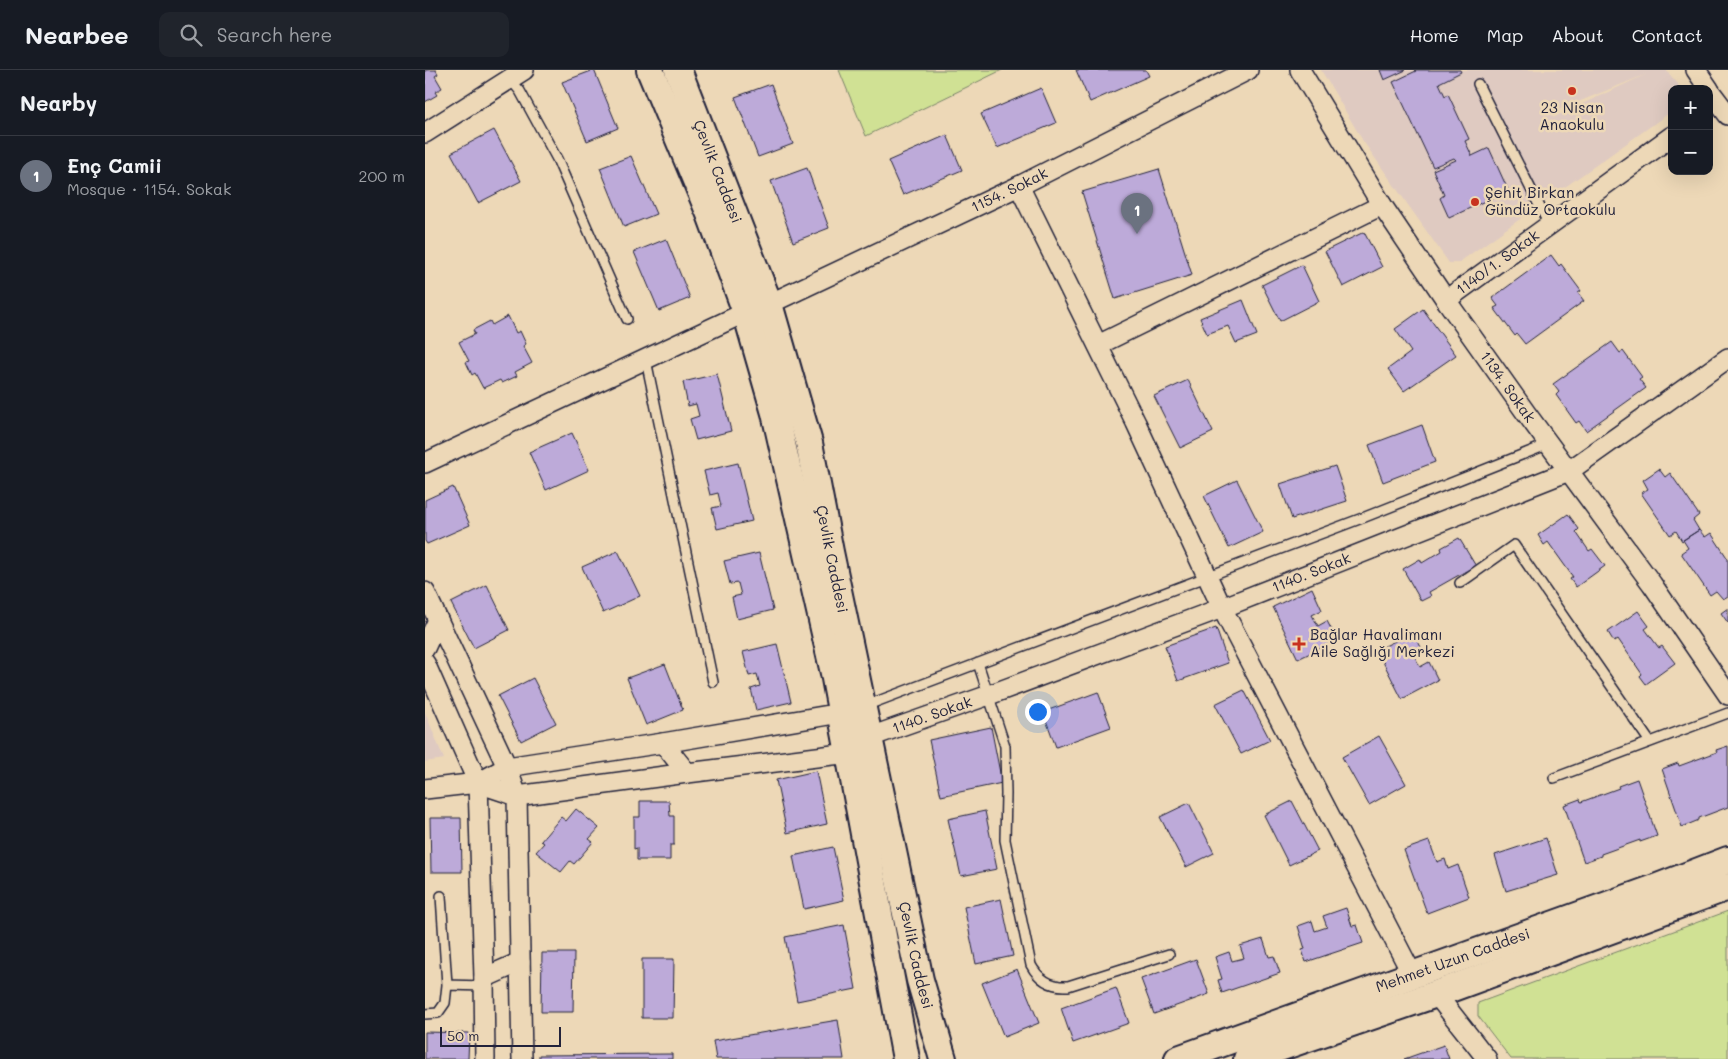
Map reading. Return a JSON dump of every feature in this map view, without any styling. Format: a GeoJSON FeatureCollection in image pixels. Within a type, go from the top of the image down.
{"type":"FeatureCollection","features":[{"type":"Feature","properties":{"kind":"main road","name":"Çevlik Caddesi"},"geometry":{"type":"LineString","coordinates":[[650,70],[710,214],[757,308]]}},
{"type":"Feature","properties":{"kind":"main road","name":"Çevlik Caddesi"},"geometry":{"type":"LineString","coordinates":[[678,70],[757,308],[809,443],[852,710],[849,753],[906,1059]]}},
{"type":"Feature","properties":{"kind":"main road","name":"Çevlik Caddesi"},"geometry":{"type":"LineString","coordinates":[[852,710],[870,737],[921,980],[943,1059]]}},
{"type":"Feature","properties":{"kind":"main road","name":"Mehmet Uzun Caddesi"},"geometry":{"type":"LineString","coordinates":[[1179,1059],[1728,860]]}},
{"type":"Feature","properties":{"kind":"main road"},"geometry":{"type":"LineString","coordinates":[[1247,1059],[1436,994],[1728,887]]}},
{"type":"Feature","properties":{"kind":"street","name":"1154. Sokak"},"geometry":{"type":"LineString","coordinates":[[425,463],[1019,186],[1248,70]]}},
{"type":"Feature","properties":{"kind":"street","name":"1134. Sokak"},"geometry":{"type":"LineString","coordinates":[[1300,70],[1382,205],[1446,300],[1652,584],[1728,695]]}},
{"type":"Feature","properties":{"kind":"street"},"geometry":{"type":"LineString","coordinates":[[1697,70],[1715,101]]}},
{"type":"Feature","properties":{"kind":"street"},"geometry":{"type":"LineString","coordinates":[[425,133],[517,74]]}},
{"type":"Feature","properties":{"kind":"street","name":"1140/1. Sokak"},"geometry":{"type":"LineString","coordinates":[[1446,300],[1668,139]]}},
{"type":"Feature","properties":{"kind":"street"},"geometry":{"type":"LineString","coordinates":[[1019,186],[1209,577],[1222,608],[1412,974]]}},
{"type":"Feature","properties":{"kind":"street"},"geometry":{"type":"LineString","coordinates":[[1097,345],[1382,205]]}},
{"type":"Feature","properties":{"kind":"street","name":"1140. Sokak"},"geometry":{"type":"LineString","coordinates":[[870,737],[989,695],[1222,608],[1569,471],[1728,358]]}},
{"type":"Feature","properties":{"kind":"street"},"geometry":{"type":"LineString","coordinates":[[425,592],[507,767],[517,796],[522,1059]]}},
{"type":"Feature","properties":{"kind":"street"},"geometry":{"type":"LineString","coordinates":[[425,648],[438,620]]}},
{"type":"Feature","properties":{"kind":"street"},"geometry":{"type":"LineString","coordinates":[[425,663],[478,783],[485,1059]]}},
{"type":"Feature","properties":{"kind":"street"},"geometry":{"type":"LineString","coordinates":[[425,788],[478,783],[507,767],[663,743],[852,710]]}},
{"type":"Feature","properties":{"kind":"street"},"geometry":{"type":"LineString","coordinates":[[663,743],[687,773]]}},
{"type":"Feature","properties":{"kind":"street"},"geometry":{"type":"LineString","coordinates":[[478,783],[517,796],[849,753]]}},
{"type":"Feature","properties":{"kind":"street"},"geometry":{"type":"LineString","coordinates":[[484,982],[520,962]]}},
{"type":"Feature","properties":{"kind":"street"},"geometry":{"type":"LineString","coordinates":[[1436,994],[1487,1059]]}},
{"type":"Feature","properties":{"kind":"lane"},"geometry":{"type":"LineString","coordinates":[[517,74],[520,91],[557,160],[627,319]]}},
{"type":"Feature","properties":{"kind":"lane"},"geometry":{"type":"LineString","coordinates":[[1478,84],[1549,225]]}},
{"type":"Feature","properties":{"kind":"lane"},"geometry":{"type":"LineString","coordinates":[[646,360],[713,682]]}},
{"type":"Feature","properties":{"kind":"lane"},"geometry":{"type":"LineString","coordinates":[[852,710],[1209,577],[1549,444]]}},
{"type":"Feature","properties":{"kind":"lane"},"geometry":{"type":"LineString","coordinates":[[1460,583],[1514,545],[1650,742]]}},
{"type":"Feature","properties":{"kind":"lane"},"geometry":{"type":"LineString","coordinates":[[978,663],[1005,746],[1007,794],[1005,840],[1031,965],[1035,973],[1047,983],[1068,986],[1169,954]]}},
{"type":"Feature","properties":{"kind":"lane"},"geometry":{"type":"LineString","coordinates":[[1554,778],[1728,713]]}},
{"type":"Feature","properties":{"kind":"lane"},"geometry":{"type":"LineString","coordinates":[[425,1014],[438,1013],[445,1003],[447,985],[441,896]]}},
{"type":"Feature","properties":{"kind":"lane"},"geometry":{"type":"LineString","coordinates":[[447,985],[484,982]]}},
{"type":"Feature","properties":{"kind":"shaded area","name":"Şehit Birkan Gündüz Ortaokulu"},"geometry":{"type":"Polygon","coordinates":[[[1321,70],[1666,70],[1678,84],[1668,85],[1668,114],[1458,263],[1449,263],[1363,141],[1321,70]],[[1647,74],[1551,113],[1554,117],[1647,74]]]}},
{"type":"Feature","properties":{"kind":"shaded area"},"geometry":{"type":"Polygon","coordinates":[[[425,712],[444,759],[425,762],[425,712]]]}},
{"type":"Feature","properties":{"kind":"green space"},"geometry":{"type":"Polygon","coordinates":[[[839,70],[1002,70],[866,136],[839,70]]]}},
{"type":"Feature","properties":{"kind":"green space"},"geometry":{"type":"Polygon","coordinates":[[[1728,911],[1728,1059],[1511,1059],[1478,1016],[1478,1003],[1728,911]]]}},
{"type":"Feature","properties":{"kind":"building"},"geometry":{"type":"Polygon","coordinates":[[[425,70],[436,70],[438,74],[435,76],[442,88],[435,92],[437,95],[425,102],[425,70]]]}},
{"type":"Feature","properties":{"kind":"building"},"geometry":{"type":"Polygon","coordinates":[[[594,70],[618,128],[587,141],[562,82],[594,70]]]}},
{"type":"Feature","properties":{"kind":"building"},"geometry":{"type":"Polygon","coordinates":[[[1076,70],[1146,70],[1149,76],[1090,102],[1076,70]]]}},
{"type":"Feature","properties":{"kind":"building"},"geometry":{"type":"Polygon","coordinates":[[[1380,70],[1406,70],[1384,80],[1380,70]]]}},
{"type":"Feature","properties":{"kind":"building"},"geometry":{"type":"Polygon","coordinates":[[[1415,70],[1460,70],[1461,72],[1439,83],[1445,96],[1448,94],[1469,139],[1465,141],[1472,156],[1489,148],[1508,190],[1449,218],[1440,198],[1444,195],[1433,170],[1456,160],[1454,158],[1433,167],[1393,82],[1415,70]]]}},
{"type":"Feature","properties":{"kind":"building"},"geometry":{"type":"Polygon","coordinates":[[[771,84],[793,144],[758,157],[735,97],[771,84]]]}},
{"type":"Feature","properties":{"kind":"building"},"geometry":{"type":"Polygon","coordinates":[[[1041,88],[1056,123],[997,148],[981,114],[1041,88]]]}},
{"type":"Feature","properties":{"kind":"building"},"geometry":{"type":"Polygon","coordinates":[[[494,130],[521,181],[478,203],[451,153],[494,130]]]}},
{"type":"Feature","properties":{"kind":"building"},"geometry":{"type":"Polygon","coordinates":[[[947,135],[962,170],[903,195],[888,161],[947,135]]]}},
{"type":"Feature","properties":{"kind":"building"},"geometry":{"type":"Polygon","coordinates":[[[631,156],[656,214],[624,227],[600,168],[631,156]]]}},
{"type":"Feature","properties":{"kind":"building"},"geometry":{"type":"Polygon","coordinates":[[[807,168],[829,228],[793,242],[771,181],[807,168]]]}},
{"type":"Feature","properties":{"kind":"building"},"geometry":{"type":"Polygon","coordinates":[[[1159,169],[1192,275],[1115,299],[1082,192],[1159,169]]]}},
{"type":"Feature","properties":{"kind":"building"},"geometry":{"type":"Polygon","coordinates":[[[1364,232],[1382,267],[1343,287],[1325,251],[1364,232]]]}},
{"type":"Feature","properties":{"kind":"building"},"geometry":{"type":"Polygon","coordinates":[[[666,239],[690,298],[659,311],[634,252],[666,239]]]}},
{"type":"Feature","properties":{"kind":"building"},"geometry":{"type":"Polygon","coordinates":[[[1551,255],[1559,266],[1561,264],[1581,291],[1578,293],[1584,301],[1525,344],[1517,334],[1515,336],[1494,308],[1498,306],[1492,298],[1551,255]]]}},
{"type":"Feature","properties":{"kind":"building"},"geometry":{"type":"Polygon","coordinates":[[[1302,265],[1319,301],[1280,321],[1262,285],[1302,265]]]}},
{"type":"Feature","properties":{"kind":"building"},"geometry":{"type":"Polygon","coordinates":[[[1243,300],[1257,335],[1236,343],[1228,326],[1207,334],[1200,318],[1243,300]]]}},
{"type":"Feature","properties":{"kind":"building"},"geometry":{"type":"Polygon","coordinates":[[[1423,309],[1456,355],[1404,391],[1388,369],[1411,352],[1395,329],[1423,309]]]}},
{"type":"Feature","properties":{"kind":"building"},"geometry":{"type":"Polygon","coordinates":[[[508,316],[516,333],[520,331],[526,344],[523,346],[532,363],[515,372],[517,376],[502,383],[500,380],[483,388],[475,373],[472,375],[466,362],[469,361],[459,342],[475,334],[473,330],[490,321],[492,325],[508,316]]]}},
{"type":"Feature","properties":{"kind":"building"},"geometry":{"type":"Polygon","coordinates":[[[1612,342],[1620,353],[1623,351],[1642,377],[1639,379],[1646,388],[1586,431],[1579,421],[1576,423],[1556,395],[1559,392],[1553,384],[1612,342]]]}},
{"type":"Feature","properties":{"kind":"building"},"geometry":{"type":"Polygon","coordinates":[[[717,374],[731,431],[696,440],[690,419],[699,416],[696,404],[688,406],[683,382],[717,374]]]}},
{"type":"Feature","properties":{"kind":"building"},"geometry":{"type":"Polygon","coordinates":[[[1188,380],[1213,432],[1180,448],[1154,396],[1188,380]]]}},
{"type":"Feature","properties":{"kind":"building"},"geometry":{"type":"Polygon","coordinates":[[[1422,425],[1435,462],[1383,482],[1369,445],[1422,425]]]}},
{"type":"Feature","properties":{"kind":"building"},"geometry":{"type":"Polygon","coordinates":[[[572,433],[589,470],[546,490],[529,452],[572,433]]]}},
{"type":"Feature","properties":{"kind":"building"},"geometry":{"type":"Polygon","coordinates":[[[738,463],[752,521],[717,529],[712,508],[721,506],[718,493],[710,495],[704,471],[738,463]]]}},
{"type":"Feature","properties":{"kind":"building"},"geometry":{"type":"Polygon","coordinates":[[[1335,466],[1347,501],[1292,519],[1280,484],[1335,466]]]}},
{"type":"Feature","properties":{"kind":"building"},"geometry":{"type":"Polygon","coordinates":[[[1659,469],[1665,477],[1670,473],[1699,515],[1693,520],[1699,530],[1682,541],[1676,531],[1670,535],[1641,493],[1648,489],[1643,480],[1659,469]]]}},
{"type":"Feature","properties":{"kind":"building"},"geometry":{"type":"Polygon","coordinates":[[[1237,480],[1263,532],[1229,548],[1204,496],[1237,480]]]}},
{"type":"Feature","properties":{"kind":"building"},"geometry":{"type":"Polygon","coordinates":[[[453,487],[470,525],[427,544],[425,541],[425,500],[453,487]]]}},
{"type":"Feature","properties":{"kind":"building"},"geometry":{"type":"Polygon","coordinates":[[[1568,514],[1579,529],[1576,532],[1589,551],[1592,549],[1605,566],[1576,587],[1570,579],[1573,577],[1548,542],[1544,545],[1538,535],[1568,514]]]}},
{"type":"Feature","properties":{"kind":"building"},"geometry":{"type":"Polygon","coordinates":[[[1699,530],[1705,537],[1711,533],[1728,559],[1728,596],[1723,599],[1716,591],[1710,595],[1681,553],[1688,548],[1683,540],[1699,530]]]}},
{"type":"Feature","properties":{"kind":"building"},"geometry":{"type":"Polygon","coordinates":[[[1459,538],[1477,568],[1468,574],[1466,571],[1429,592],[1431,596],[1421,601],[1403,569],[1420,559],[1422,563],[1442,551],[1441,548],[1459,538]]]}},
{"type":"Feature","properties":{"kind":"building"},"geometry":{"type":"Polygon","coordinates":[[[618,551],[640,596],[603,613],[582,567],[618,551]]]}},
{"type":"Feature","properties":{"kind":"building"},"geometry":{"type":"Polygon","coordinates":[[[759,553],[773,610],[737,619],[732,597],[741,595],[738,583],[730,584],[724,561],[759,553]]]}},
{"type":"Feature","properties":{"kind":"building"},"geometry":{"type":"Polygon","coordinates":[[[487,585],[509,630],[474,648],[451,603],[487,585]]]}},
{"type":"Feature","properties":{"kind":"building"},"geometry":{"type":"Polygon","coordinates":[[[1312,588],[1322,610],[1312,615],[1318,626],[1327,621],[1337,640],[1298,659],[1273,607],[1312,588]]]}},
{"type":"Feature","properties":{"kind":"building"},"geometry":{"type":"Polygon","coordinates":[[[1728,608],[1728,623],[1721,613],[1728,608]]]}},
{"type":"Feature","properties":{"kind":"building"},"geometry":{"type":"Polygon","coordinates":[[[1638,611],[1649,626],[1645,629],[1659,648],[1662,646],[1675,663],[1646,684],[1640,676],[1642,674],[1618,639],[1614,642],[1608,632],[1638,611]]]}},
{"type":"Feature","properties":{"kind":"building"},"geometry":{"type":"Polygon","coordinates":[[[1216,628],[1228,663],[1178,681],[1165,646],[1216,628]]]}},
{"type":"Feature","properties":{"kind":"building"},"geometry":{"type":"Polygon","coordinates":[[[1413,632],[1423,651],[1414,655],[1420,667],[1429,662],[1438,680],[1402,699],[1377,650],[1413,632]]]}},
{"type":"Feature","properties":{"kind":"building"},"geometry":{"type":"Polygon","coordinates":[[[777,644],[791,702],[756,710],[751,689],[760,686],[757,674],[749,676],[743,652],[777,644]]]}},
{"type":"Feature","properties":{"kind":"building"},"geometry":{"type":"Polygon","coordinates":[[[665,664],[683,710],[646,725],[627,678],[665,664]]]}},
{"type":"Feature","properties":{"kind":"building"},"geometry":{"type":"Polygon","coordinates":[[[533,678],[556,723],[521,741],[498,696],[533,678]]]}},
{"type":"Feature","properties":{"kind":"building"},"geometry":{"type":"Polygon","coordinates":[[[1244,690],[1270,740],[1241,754],[1215,704],[1244,690]]]}},
{"type":"Feature","properties":{"kind":"building"},"geometry":{"type":"Polygon","coordinates":[[[1098,692],[1111,727],[1056,747],[1043,712],[1098,692]]]}},
{"type":"Feature","properties":{"kind":"building"},"geometry":{"type":"Polygon","coordinates":[[[991,727],[1002,783],[941,796],[929,740],[991,727]]]}},
{"type":"Feature","properties":{"kind":"building"},"geometry":{"type":"Polygon","coordinates":[[[1379,736],[1406,784],[1369,805],[1342,757],[1379,736]]]}},
{"type":"Feature","properties":{"kind":"building"},"geometry":{"type":"Polygon","coordinates":[[[1728,746],[1728,807],[1682,827],[1662,769],[1678,763],[1679,766],[1728,746]]]}},
{"type":"Feature","properties":{"kind":"building"},"geometry":{"type":"Polygon","coordinates":[[[816,771],[827,824],[787,833],[776,780],[816,771]]]}},
{"type":"Feature","properties":{"kind":"building"},"geometry":{"type":"Polygon","coordinates":[[[1637,779],[1657,836],[1640,842],[1640,840],[1584,862],[1564,805],[1580,799],[1581,802],[1637,779]]]}},
{"type":"Feature","properties":{"kind":"building"},"geometry":{"type":"Polygon","coordinates":[[[640,801],[669,801],[670,816],[674,816],[674,845],[670,845],[670,860],[637,860],[637,848],[634,849],[634,817],[640,817],[640,801]]]}},
{"type":"Feature","properties":{"kind":"building"},"geometry":{"type":"Polygon","coordinates":[[[1292,801],[1318,851],[1289,865],[1264,815],[1292,801]]]}},
{"type":"Feature","properties":{"kind":"building"},"geometry":{"type":"Polygon","coordinates":[[[1189,803],[1214,853],[1186,867],[1160,817],[1189,803]]]}},
{"type":"Feature","properties":{"kind":"building"},"geometry":{"type":"Polygon","coordinates":[[[576,809],[599,828],[589,839],[593,842],[574,864],[570,861],[561,872],[536,852],[544,843],[541,841],[561,817],[566,821],[576,809]]]}},
{"type":"Feature","properties":{"kind":"building"},"geometry":{"type":"Polygon","coordinates":[[[985,811],[997,869],[961,876],[948,819],[985,811]]]}},
{"type":"Feature","properties":{"kind":"building"},"geometry":{"type":"Polygon","coordinates":[[[430,818],[461,818],[462,872],[431,872],[430,818]]]}},
{"type":"Feature","properties":{"kind":"building"},"geometry":{"type":"Polygon","coordinates":[[[1546,838],[1558,875],[1506,891],[1495,855],[1546,838]]]}},
{"type":"Feature","properties":{"kind":"building"},"geometry":{"type":"Polygon","coordinates":[[[1429,841],[1437,862],[1445,859],[1448,869],[1458,865],[1469,897],[1427,913],[1404,850],[1429,841]]]}},
{"type":"Feature","properties":{"kind":"building"},"geometry":{"type":"Polygon","coordinates":[[[833,847],[844,900],[804,909],[793,856],[833,847]]]}},
{"type":"Feature","properties":{"kind":"building"},"geometry":{"type":"Polygon","coordinates":[[[1001,899],[1013,956],[976,964],[964,907],[1001,899]]]}},
{"type":"Feature","properties":{"kind":"building"},"geometry":{"type":"Polygon","coordinates":[[[1346,908],[1352,926],[1357,925],[1363,943],[1306,962],[1302,950],[1305,949],[1298,926],[1312,921],[1315,931],[1327,927],[1323,916],[1346,908]]]}},
{"type":"Feature","properties":{"kind":"building"},"geometry":{"type":"Polygon","coordinates":[[[844,925],[856,989],[797,1001],[785,937],[844,925]]]}},
{"type":"Feature","properties":{"kind":"building"},"geometry":{"type":"Polygon","coordinates":[[[1263,939],[1269,957],[1274,956],[1280,973],[1222,993],[1218,980],[1222,979],[1215,957],[1229,952],[1232,961],[1244,958],[1240,946],[1263,939]]]}},
{"type":"Feature","properties":{"kind":"building"},"geometry":{"type":"Polygon","coordinates":[[[542,953],[574,953],[573,1012],[541,1012],[542,953]]]}},
{"type":"Feature","properties":{"kind":"building"},"geometry":{"type":"Polygon","coordinates":[[[642,959],[674,959],[673,1018],[642,1018],[642,959]]]}},
{"type":"Feature","properties":{"kind":"building"},"geometry":{"type":"Polygon","coordinates":[[[1196,959],[1209,994],[1154,1014],[1141,979],[1196,959]]]}},
{"type":"Feature","properties":{"kind":"building"},"geometry":{"type":"Polygon","coordinates":[[[1017,969],[1039,1023],[1004,1037],[982,983],[1017,969]]]}},
{"type":"Feature","properties":{"kind":"building"},"geometry":{"type":"Polygon","coordinates":[[[1116,988],[1129,1023],[1073,1043],[1061,1008],[1116,988]]]}},
{"type":"Feature","properties":{"kind":"building"},"geometry":{"type":"Polygon","coordinates":[[[838,1020],[844,1059],[716,1059],[713,1041],[838,1020]]]}},
{"type":"Feature","properties":{"kind":"building"},"geometry":{"type":"Polygon","coordinates":[[[425,1032],[469,1033],[468,1059],[425,1059],[425,1032]]]}},
{"type":"Feature","properties":{"kind":"building"},"geometry":{"type":"Polygon","coordinates":[[[1444,1045],[1449,1059],[1404,1059],[1444,1045]]]}},
{"type":"Feature","properties":{"kind":"building"},"geometry":{"type":"Polygon","coordinates":[[[672,1054],[672,1059],[539,1059],[539,1055],[672,1054]]]}},
{"type":"Feature","properties":{"kind":"place","name":"23 Nisan Anaokulu"},"geometry":{"type":"Point","coordinates":[1572,91]}},
{"type":"Feature","properties":{"kind":"place","name":"Şehit Birkan Gündüz Ortaokulu"},"geometry":{"type":"Point","coordinates":[1475,202]}},
{"type":"Feature","properties":{"kind":"place","name":"Enç Camii"},"geometry":{"type":"Point","coordinates":[1137,234]}},
{"type":"Feature","properties":{"kind":"place","name":"Bağlar Havalimanı Aile Sağlığı Merkezi"},"geometry":{"type":"Point","coordinates":[1299,644]}}]}
